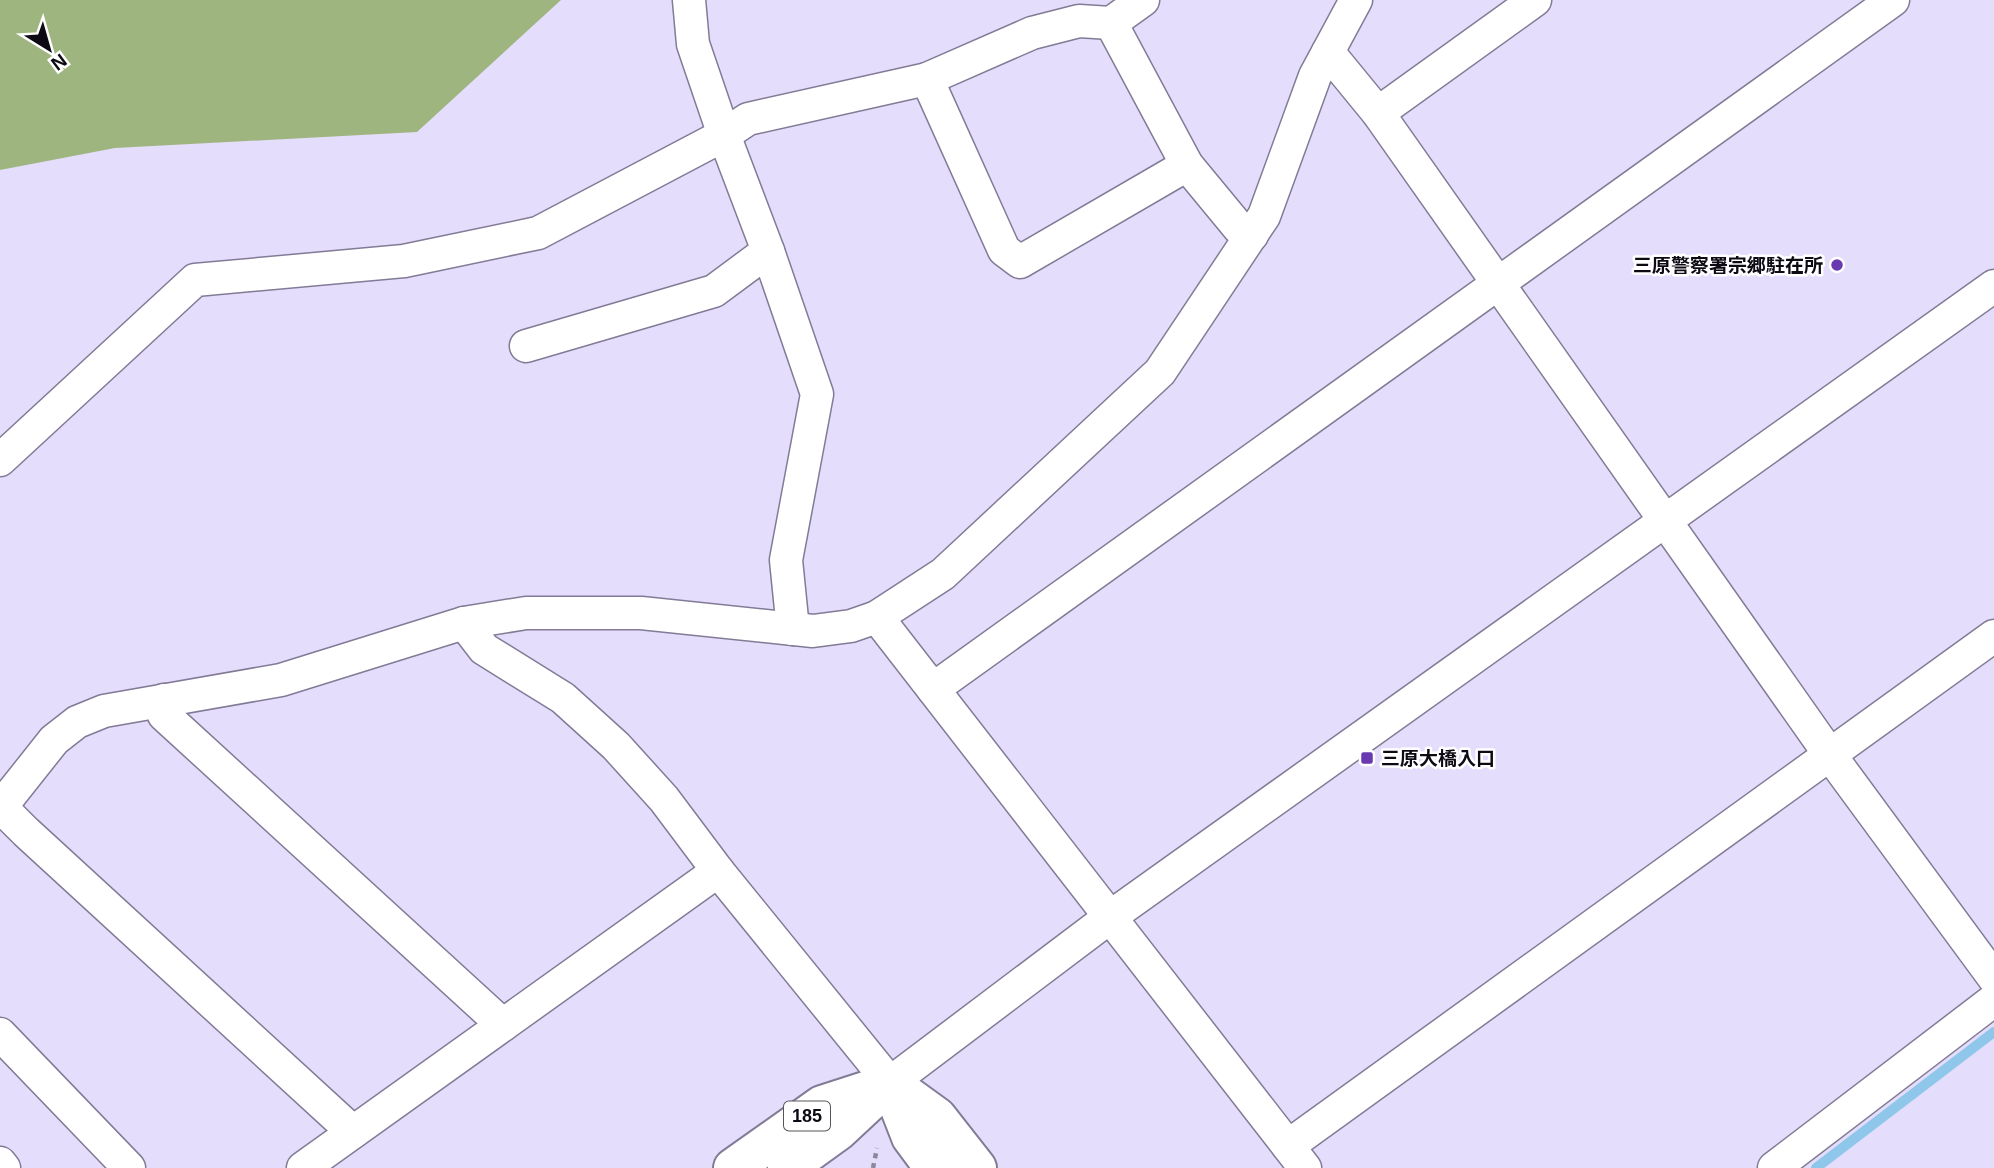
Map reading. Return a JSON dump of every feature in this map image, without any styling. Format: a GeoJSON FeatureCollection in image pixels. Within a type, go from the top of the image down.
{"type":"FeatureCollection","features":[{"type":"Feature","properties":{"kind":"highway","name":"185"},"geometry":{"type":"LineString","coordinates":[[733,1168],[822,1105],[890,1083]]}},
{"type":"Feature","properties":{"kind":"highway","name":"185"},"geometry":{"type":"LineString","coordinates":[[787,1168],[838,1131],[890,1083]]}},
{"type":"Feature","properties":{"kind":"highway"},"geometry":{"type":"LineString","coordinates":[[890,1083],[911,1137],[934,1168]]}},
{"type":"Feature","properties":{"kind":"highway"},"geometry":{"type":"LineString","coordinates":[[890,1083],[937,1117],[977,1168]]}},
{"type":"Feature","properties":{"kind":"street"},"geometry":{"type":"LineString","coordinates":[[689,0],[693,44],[817,394],[786,560],[793,629]]}},
{"type":"Feature","properties":{"kind":"street"},"geometry":{"type":"LineString","coordinates":[[0,460],[195,280],[404,261],[538,233],[748,120],[927,79],[1032,33],[1079,21],[1111,23],[1143,0]]}},
{"type":"Feature","properties":{"kind":"street"},"geometry":{"type":"LineString","coordinates":[[353,1132],[1,807],[54,740],[77,722],[104,711],[281,680],[464,623],[526,613],[641,613],[813,631],[851,626],[877,617],[943,574],[1160,372],[1264,216],[1315,76],[1356,0]]}},
{"type":"Feature","properties":{"kind":"street"},"geometry":{"type":"LineString","coordinates":[[1378,113],[1535,0]]}},
{"type":"Feature","properties":{"kind":"street"},"geometry":{"type":"LineString","coordinates":[[933,689],[1893,0]]}},
{"type":"Feature","properties":{"kind":"street"},"geometry":{"type":"LineString","coordinates":[[1111,23],[1187,165],[1239,228],[1252,235]]}},
{"type":"Feature","properties":{"kind":"street"},"geometry":{"type":"LineString","coordinates":[[1328,52],[1378,113],[1829,755],[1994,978]]}},
{"type":"Feature","properties":{"kind":"street"},"geometry":{"type":"LineString","coordinates":[[927,79],[1004,250],[1020,262],[1187,165]]}},
{"type":"Feature","properties":{"kind":"street"},"geometry":{"type":"LineString","coordinates":[[526,346],[714,291],[768,251]]}},
{"type":"Feature","properties":{"kind":"street"},"geometry":{"type":"LineString","coordinates":[[464,623],[484,649],[563,698],[615,746],[664,799],[718,871],[890,1083],[1110,916],[1994,286]]}},
{"type":"Feature","properties":{"kind":"street"},"geometry":{"type":"LineString","coordinates":[[877,617],[1296,1157],[1829,755],[1994,636]]}},
{"type":"Feature","properties":{"kind":"street"},"geometry":{"type":"LineString","coordinates":[[164,700],[164,715],[503,1025]]}},
{"type":"Feature","properties":{"kind":"street"},"geometry":{"type":"LineString","coordinates":[[303,1168],[718,871]]}},
{"type":"Feature","properties":{"kind":"street"},"geometry":{"type":"LineString","coordinates":[[1774,1168],[1994,999]]}},
{"type":"Feature","properties":{"kind":"street"},"geometry":{"type":"LineString","coordinates":[[0,1034],[129,1168]]}},
{"type":"Feature","properties":{"kind":"street"},"geometry":{"type":"LineString","coordinates":[[0,1163],[4,1168]]}},
{"type":"Feature","properties":{"kind":"green space"},"geometry":{"type":"Polygon","coordinates":[[[0,0],[561,0],[417,132],[115,148],[0,170],[0,0]]]}},
{"type":"Feature","properties":{"kind":"waterway"},"geometry":{"type":"LineString","coordinates":[[1816,1168],[1994,1032]]}},
{"type":"Feature","properties":{"kind":"place","name":"三原警察署宗郷駐在所"},"geometry":{"type":"Point","coordinates":[1837,265]}},
{"type":"Feature","properties":{"kind":"place","name":"三原大橋入口"},"geometry":{"type":"Point","coordinates":[1367,758]}}]}
